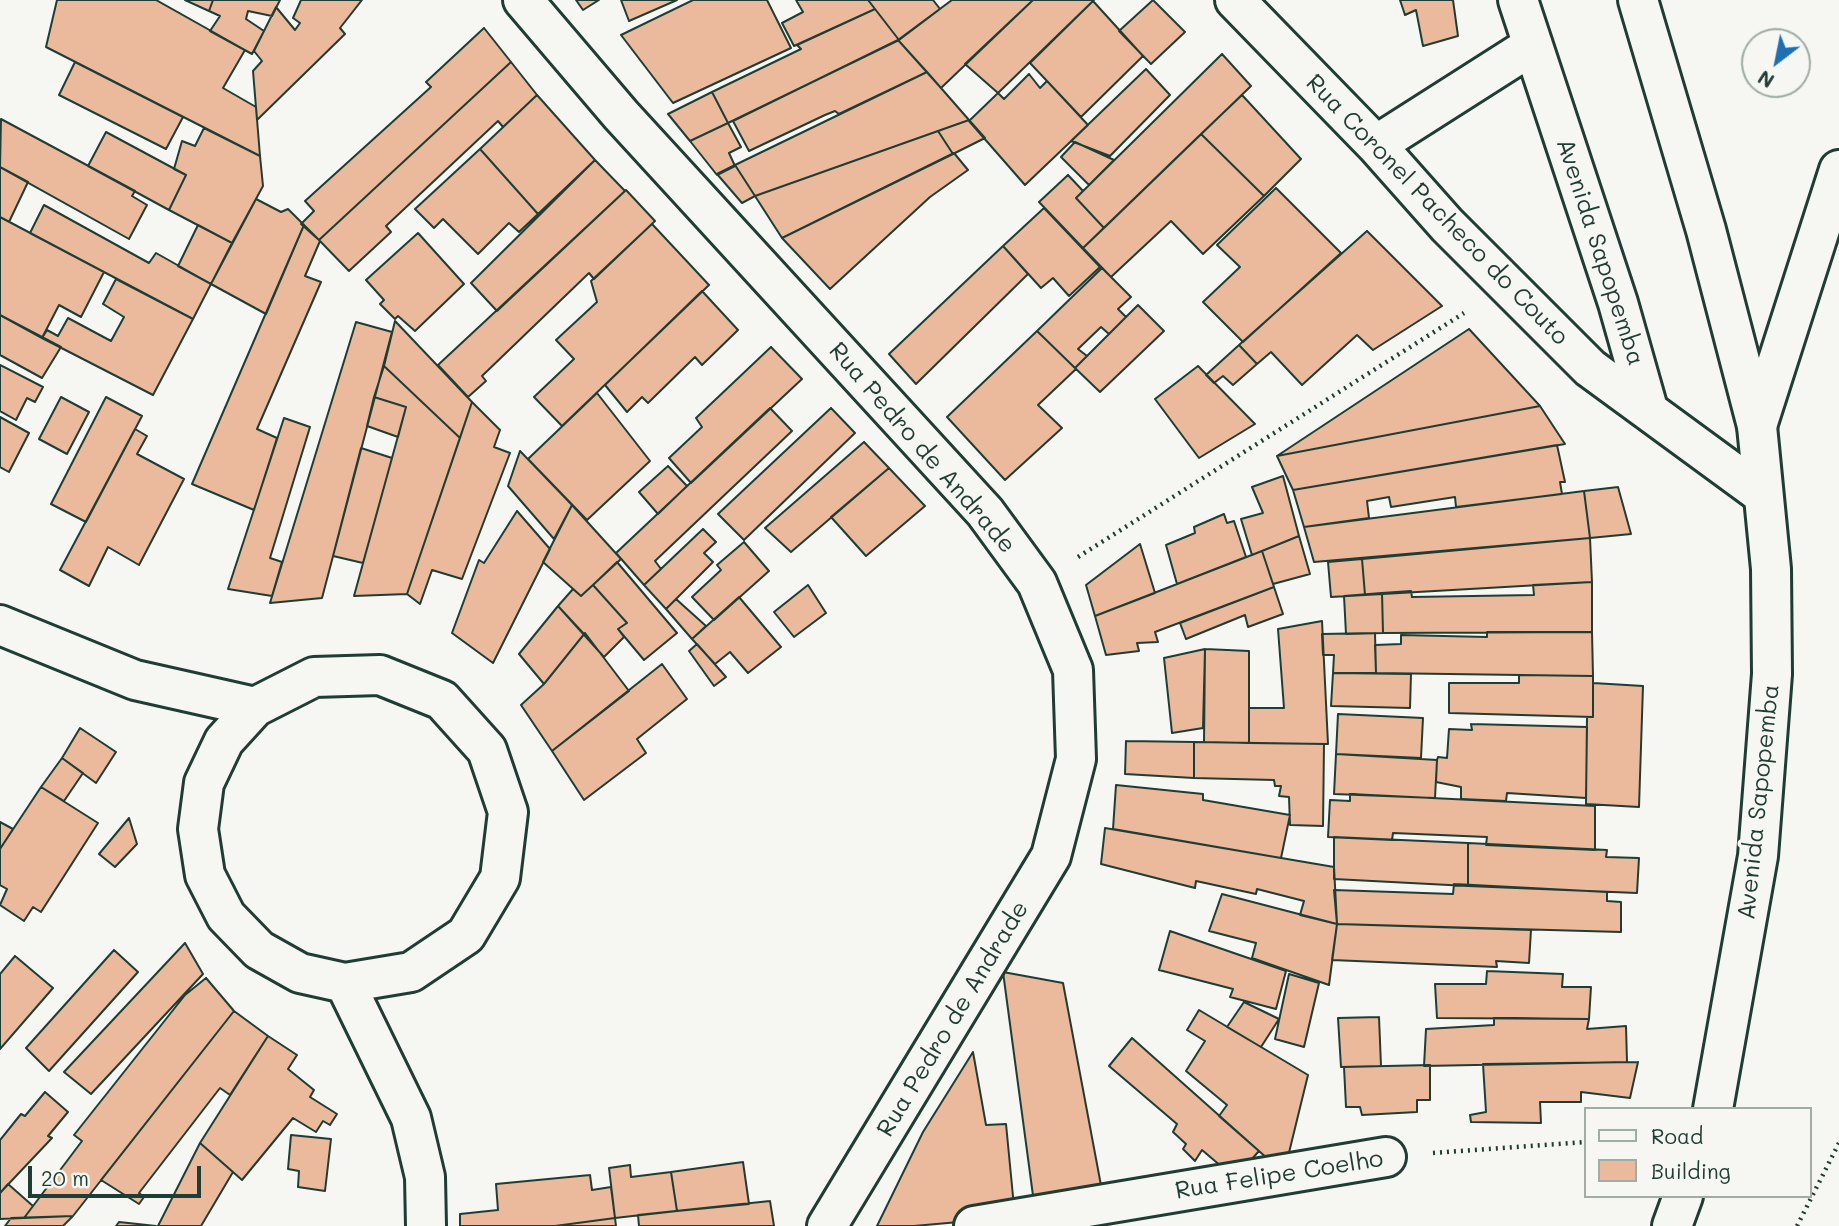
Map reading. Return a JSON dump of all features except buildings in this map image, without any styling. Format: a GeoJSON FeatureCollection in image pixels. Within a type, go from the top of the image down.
{"type":"FeatureCollection","features":[{"type":"Feature","properties":{"kind":"street","name":"Rua Pedro de Andrade"},"geometry":{"type":"LineString","coordinates":[[523,0],[621,115],[985,512],[1037,583],[1073,670],[1076,759],[1051,856],[827,1226]]}},
{"type":"Feature","properties":{"kind":"street","name":"Rua Coronel Pacheco do Couto"},"geometry":{"type":"LineString","coordinates":[[1235,0],[1376,145],[1447,225],[1590,368],[1648,409]]}},
{"type":"Feature","properties":{"kind":"street","name":"Avenida Sapopemba"},"geometry":{"type":"LineString","coordinates":[[1518,0],[1618,303],[1648,409]]}},
{"type":"Feature","properties":{"kind":"street","name":"Avenida Sapopemba"},"geometry":{"type":"LineString","coordinates":[[1638,0],[1706,230],[1757,426],[1771,569],[1772,674],[1758,856],[1713,1107]]}},
{"type":"Feature","properties":{"kind":"street"},"geometry":{"type":"LineString","coordinates":[[1376,145],[1533,45]]}},
{"type":"Feature","properties":{"kind":"street"},"geometry":{"type":"LineString","coordinates":[[1757,426],[1839,170]]}},
{"type":"Feature","properties":{"kind":"street"},"geometry":{"type":"LineString","coordinates":[[1648,409],[1762,494]]}},
{"type":"Feature","properties":{"kind":"street"},"geometry":{"type":"LineString","coordinates":[[0,625],[135,680],[255,707]]}},
{"type":"Feature","properties":{"kind":"street"},"geometry":{"type":"LineString","coordinates":[[380,675],[442,700],[487,750],[508,812],[500,878],[466,935],[411,972],[345,983],[300,973],[259,950],[226,916],[205,875],[198,829],[204,783],[224,741],[255,707],[314,677],[380,675]]}},
{"type":"Feature","properties":{"kind":"street"},"geometry":{"type":"LineString","coordinates":[[345,983],[411,1118],[425,1177],[426,1226]]}},
{"type":"Feature","properties":{"kind":"street","name":"Rua Felipe Coelho"},"geometry":{"type":"LineString","coordinates":[[975,1226],[1386,1157]]}},
{"type":"Feature","properties":{"kind":"street"},"geometry":{"type":"LineString","coordinates":[[1672,1226],[1682,1198]]}},
{"type":"Feature","properties":{"kind":"path"},"geometry":{"type":"LineString","coordinates":[[1037,583],[1509,285]]}},
{"type":"Feature","properties":{"kind":"path","name":"Rua Felipe Coelho"},"geometry":{"type":"LineString","coordinates":[[1386,1157],[1584,1142]]}},
{"type":"Feature","properties":{"kind":"path"},"geometry":{"type":"LineString","coordinates":[[1797,1226],[1839,1143]]}}]}
